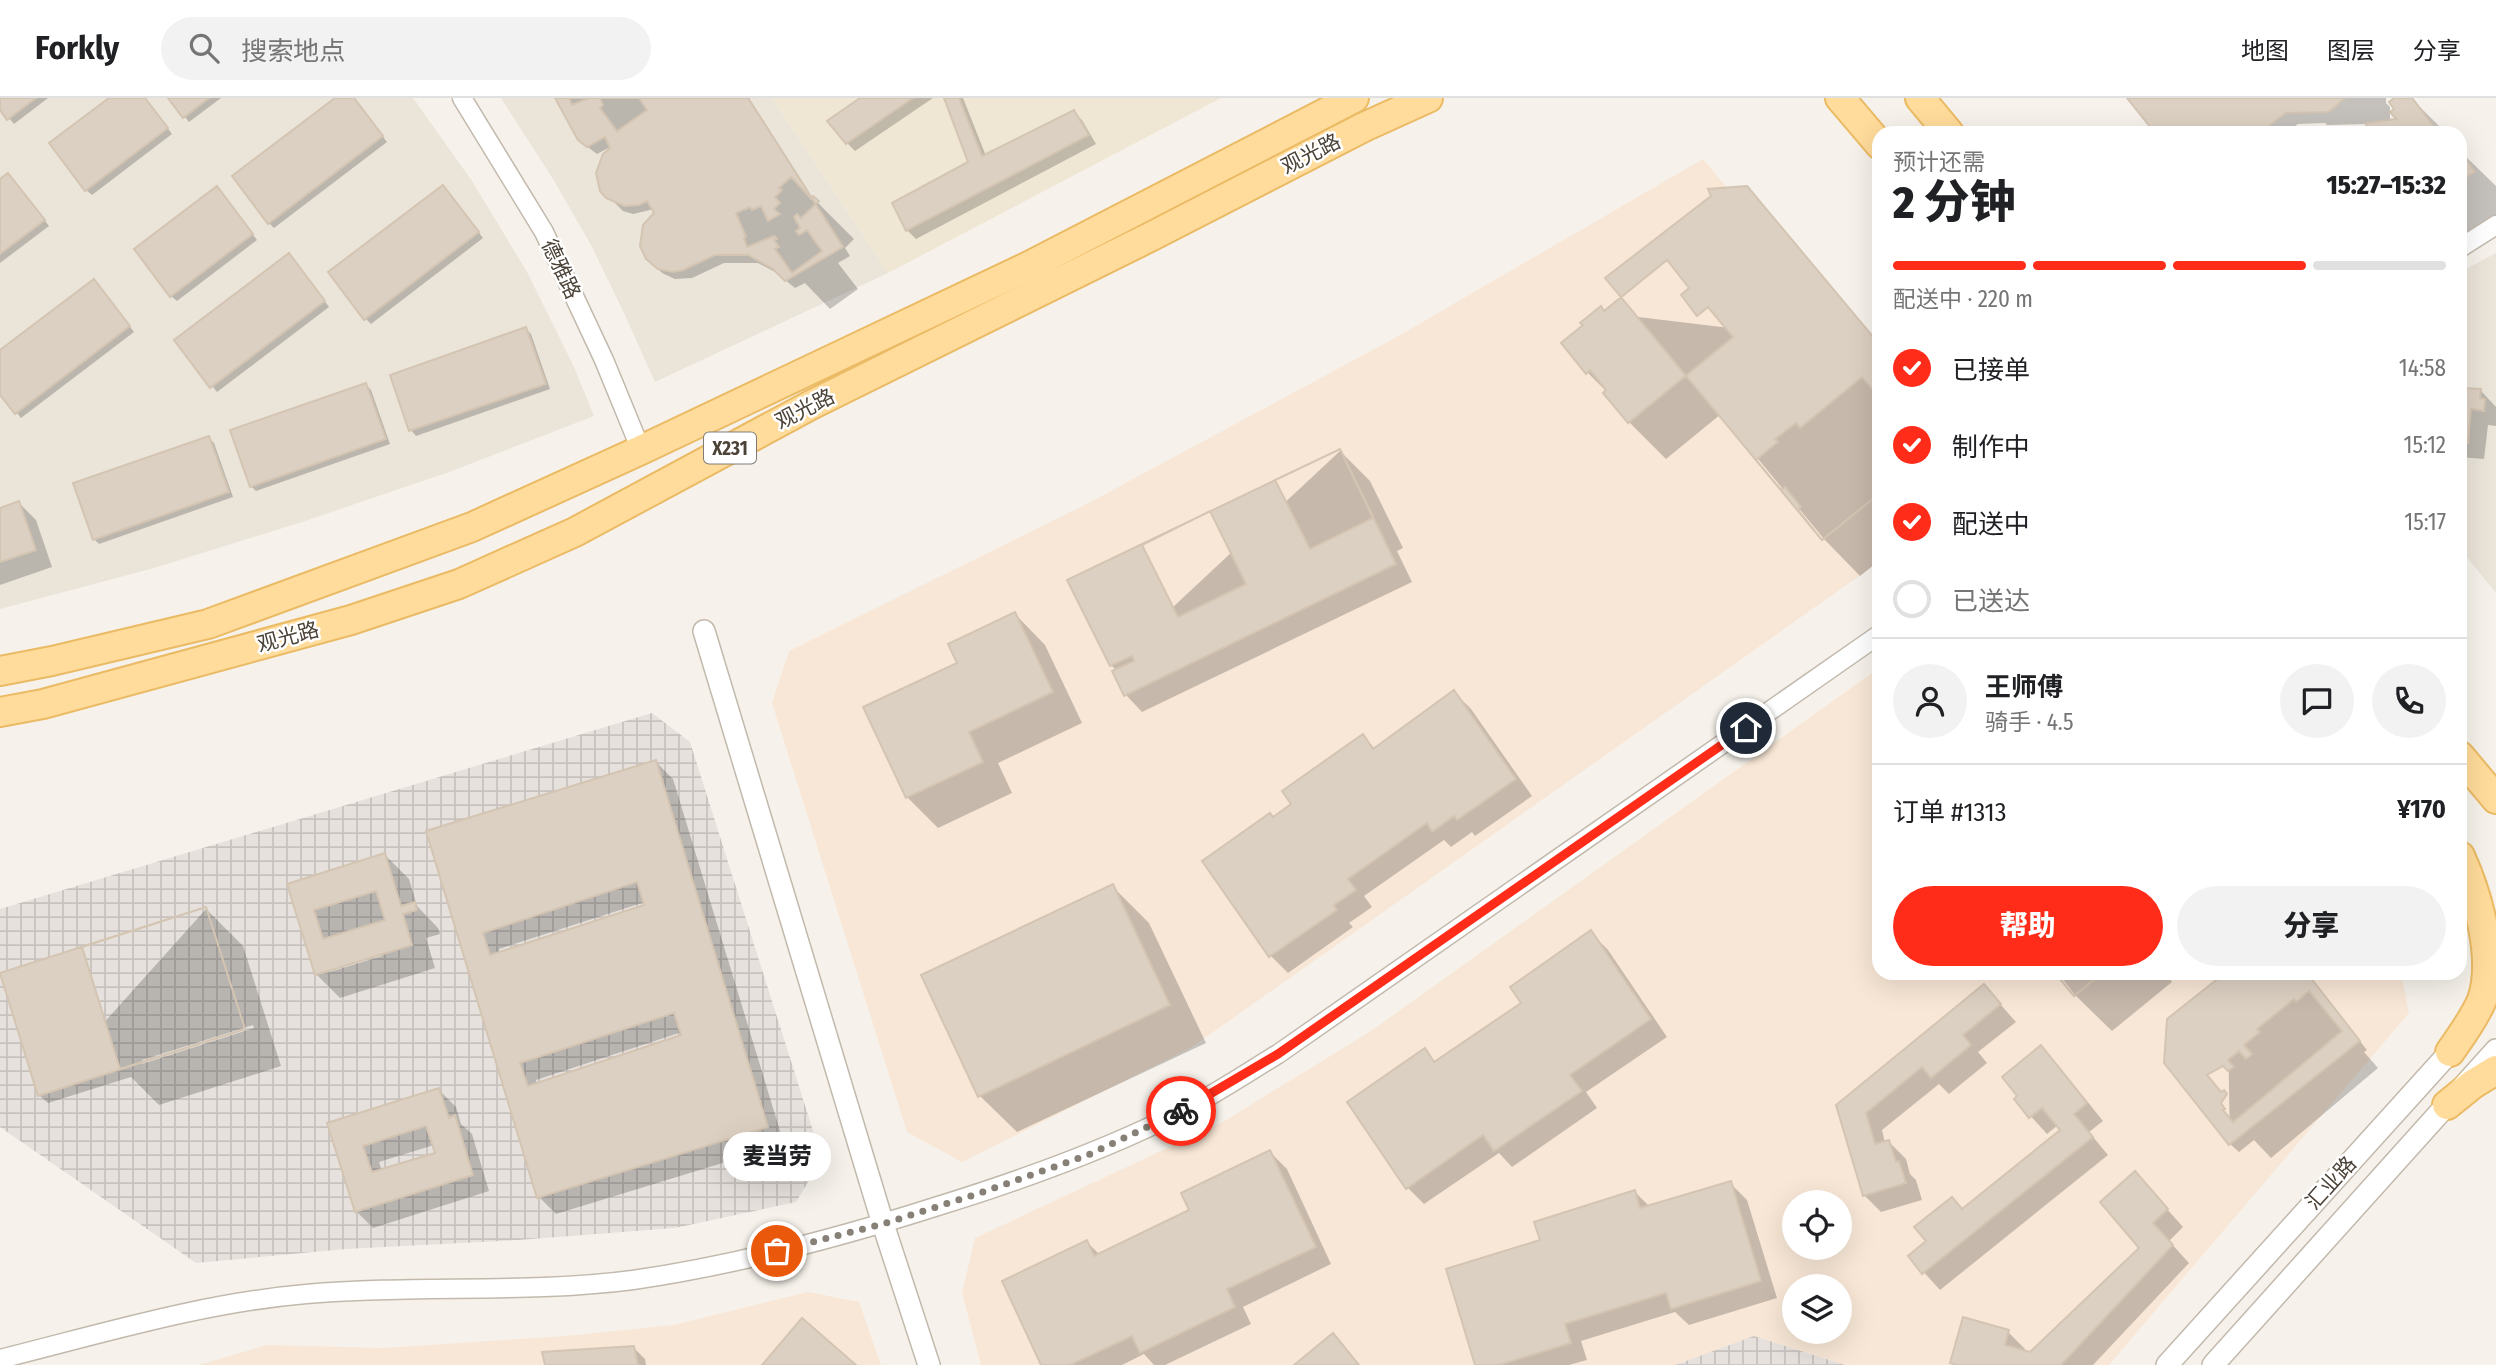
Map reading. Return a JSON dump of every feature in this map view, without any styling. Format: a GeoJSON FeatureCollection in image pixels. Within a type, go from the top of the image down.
{"type":"FeatureCollection","features":[{"type":"Feature","properties":{"kind":"main road","name":"观光路"},"geometry":{"type":"LineString","coordinates":[[0,671],[208,624],[472,527],[1031,265],[1354,98]]}},
{"type":"Feature","properties":{"kind":"main road","name":"观光路"},"geometry":{"type":"LineString","coordinates":[[0,712],[43,704],[351,620],[459,584],[575,533],[811,405],[1406,105],[1428,98]]}},
{"type":"Feature","properties":{"kind":"main road"},"geometry":{"type":"LineString","coordinates":[[1840,98],[1872,136]]}},
{"type":"Feature","properties":{"kind":"main road"},"geometry":{"type":"LineString","coordinates":[[1922,99],[1943,126]]}},
{"type":"Feature","properties":{"kind":"main road"},"geometry":{"type":"LineString","coordinates":[[2467,764],[2496,799]]}},
{"type":"Feature","properties":{"kind":"main road"},"geometry":{"type":"LineString","coordinates":[[2467,859],[2496,894]]}},
{"type":"Feature","properties":{"kind":"main road"},"geometry":{"type":"LineString","coordinates":[[2449,1052],[2482,1000],[2487,975],[2481,916],[2467,871]]}},
{"type":"Feature","properties":{"kind":"main road"},"geometry":{"type":"LineString","coordinates":[[2447,1105],[2496,1070]]}},
{"type":"Feature","properties":{"kind":"street","name":"德雅路"},"geometry":{"type":"LineString","coordinates":[[462,98],[544,232],[604,360],[641,450]]}},
{"type":"Feature","properties":{"kind":"street"},"geometry":{"type":"LineString","coordinates":[[2467,244],[2496,225]]}},
{"type":"Feature","properties":{"kind":"street"},"geometry":{"type":"LineString","coordinates":[[704,631],[883,1224],[929,1365]]}},
{"type":"Feature","properties":{"kind":"street"},"geometry":{"type":"LineString","coordinates":[[0,1359],[230,1304],[307,1294],[530,1289],[630,1280],[724,1265],[883,1224],[1088,1155],[1187,1109],[1278,1054],[1872,640]]}},
{"type":"Feature","properties":{"kind":"street","name":"汇业路"},"geometry":{"type":"LineString","coordinates":[[2167,1365],[2496,1000]]}},
{"type":"Feature","properties":{"kind":"street","name":"汇业路"},"geometry":{"type":"LineString","coordinates":[[2213,1365],[2496,1050]]}},
{"type":"Feature","properties":{"kind":"shaded area"},"geometry":{"type":"Polygon","coordinates":[[[0,98],[413,98],[472,181],[527,272],[574,367],[594,416],[449,472],[302,522],[154,568],[0,609],[0,98]]]}},
{"type":"Feature","properties":{"kind":"shaded area"},"geometry":{"type":"Polygon","coordinates":[[[501,98],[772,98],[888,273],[655,382],[591,245],[501,98]]]}},
{"type":"Feature","properties":{"kind":"shaded area"},"geometry":{"type":"Polygon","coordinates":[[[772,98],[1221,98],[888,273],[772,98]]]}},
{"type":"Feature","properties":{"kind":"shaded area"},"geometry":{"type":"Polygon","coordinates":[[[1703,159],[1872,361],[1872,567],[1192,1047],[962,1162],[907,1132],[772,703],[789,651],[1083,506],[1395,338],[1703,159]]]}},
{"type":"Feature","properties":{"kind":"shaded area"},"geometry":{"type":"Polygon","coordinates":[[[2496,253],[2496,593],[2467,557],[2467,268],[2496,253]]]}},
{"type":"Feature","properties":{"kind":"shaded area"},"geometry":{"type":"Polygon","coordinates":[[[1872,673],[1872,980],[2402,980],[2409,1013],[2109,1365],[1845,1365],[1754,1336],[1675,1365],[981,1365],[962,1293],[975,1238],[1223,1122],[1371,1031],[1872,673]]]}},
{"type":"Feature","properties":{"kind":"shaded area"},"geometry":{"type":"Polygon","coordinates":[[[652,713],[690,742],[822,1159],[796,1202],[675,1228],[346,1249],[196,1263],[0,1127],[0,909],[652,713]]]}},
{"type":"Feature","properties":{"kind":"shaded area"},"geometry":{"type":"Polygon","coordinates":[[[808,1292],[859,1302],[881,1365],[199,1365],[267,1345],[382,1348],[566,1336],[674,1325],[808,1292]]]}},
{"type":"Feature","properties":{"kind":"shaded area"},"geometry":{"type":"Polygon","coordinates":[[[1754,1336],[1845,1365],[1675,1365],[1754,1336]]]}},
{"type":"Feature","properties":{"kind":"building"},"geometry":{"type":"Polygon","coordinates":[[[0,98],[36,98],[7,120],[0,110],[0,98]]]}},
{"type":"Feature","properties":{"kind":"building"},"geometry":{"type":"Polygon","coordinates":[[[109,98],[145,98],[168,128],[85,191],[49,143],[109,98]]]}},
{"type":"Feature","properties":{"kind":"building"},"geometry":{"type":"Polygon","coordinates":[[[168,98],[209,98],[183,118],[168,98]]]}},
{"type":"Feature","properties":{"kind":"building"},"geometry":{"type":"Polygon","coordinates":[[[335,98],[354,98],[383,136],[268,224],[232,176],[335,98]]]}},
{"type":"Feature","properties":{"kind":"building"},"geometry":{"type":"Polygon","coordinates":[[[555,98],[748,98],[843,247],[785,281],[773,269],[748,255],[715,255],[673,272],[658,269],[646,259],[640,246],[643,225],[654,213],[647,201],[639,205],[624,206],[606,198],[600,191],[596,173],[603,154],[610,148],[605,137],[587,147],[578,140],[555,98]]]}},
{"type":"Feature","properties":{"kind":"building"},"geometry":{"type":"Polygon","coordinates":[[[569,98],[589,98],[572,105],[569,98]]]}},
{"type":"Feature","properties":{"kind":"building"},"geometry":{"type":"Polygon","coordinates":[[[600,98],[639,98],[647,110],[617,131],[600,108],[603,105],[600,98]]]}},
{"type":"Feature","properties":{"kind":"building"},"geometry":{"type":"Polygon","coordinates":[[[860,98],[913,98],[846,144],[827,121],[860,98]]]}},
{"type":"Feature","properties":{"kind":"building"},"geometry":{"type":"Polygon","coordinates":[[[944,98],[959,98],[982,156],[1074,110],[1089,135],[906,231],[892,203],[968,162],[944,98]]]}},
{"type":"Feature","properties":{"kind":"building"},"geometry":{"type":"Polygon","coordinates":[[[2127,98],[2345,98],[2329,112],[2286,113],[2269,126],[2149,126],[2127,98]]]}},
{"type":"Feature","properties":{"kind":"building"},"geometry":{"type":"Polygon","coordinates":[[[2394,98],[2412,98],[2434,126],[2366,126],[2366,123],[2396,119],[2390,112],[2394,109],[2389,102],[2394,98]]]}},
{"type":"Feature","properties":{"kind":"building"},"geometry":{"type":"Polygon","coordinates":[[[2467,160],[2475,172],[2467,177],[2467,160]]]}},
{"type":"Feature","properties":{"kind":"building"},"geometry":{"type":"Polygon","coordinates":[[[8,173],[45,220],[0,254],[0,179],[8,173]]]}},
{"type":"Feature","properties":{"kind":"building"},"geometry":{"type":"Polygon","coordinates":[[[791,177],[811,198],[813,196],[819,201],[801,218],[797,214],[794,217],[800,228],[796,231],[799,235],[807,230],[822,251],[792,273],[775,249],[779,247],[774,236],[747,247],[746,237],[736,213],[761,206],[768,221],[780,214],[774,209],[780,203],[775,197],[782,190],[779,188],[791,177]]]}},
{"type":"Feature","properties":{"kind":"building"},"geometry":{"type":"Polygon","coordinates":[[[443,185],[479,232],[364,320],[328,272],[443,185]]]}},
{"type":"Feature","properties":{"kind":"building"},"geometry":{"type":"Polygon","coordinates":[[[217,186],[253,234],[170,297],[134,249],[217,186]]]}},
{"type":"Feature","properties":{"kind":"building"},"geometry":{"type":"Polygon","coordinates":[[[1747,186],[1872,335],[1872,499],[1822,540],[1605,278],[1711,196],[1708,189],[1747,186]]]}},
{"type":"Feature","properties":{"kind":"building"},"geometry":{"type":"Polygon","coordinates":[[[289,253],[325,301],[210,388],[174,340],[289,253]]]}},
{"type":"Feature","properties":{"kind":"building"},"geometry":{"type":"Polygon","coordinates":[[[1667,260],[1689,288],[1681,295],[1697,316],[1708,307],[1733,337],[1628,423],[1603,393],[1606,390],[1590,370],[1586,374],[1561,343],[1601,306],[1604,311],[1667,260]]]}},
{"type":"Feature","properties":{"kind":"building"},"geometry":{"type":"Polygon","coordinates":[[[94,279],[130,326],[15,414],[0,395],[0,350],[94,279]]]}},
{"type":"Feature","properties":{"kind":"building"},"geometry":{"type":"Polygon","coordinates":[[[526,327],[546,384],[409,431],[390,375],[526,327]]]}},
{"type":"Feature","properties":{"kind":"building"},"geometry":{"type":"Polygon","coordinates":[[[1862,377],[1872,389],[1872,499],[1822,540],[1798,510],[1801,507],[1785,487],[1781,490],[1756,460],[1778,442],[1775,439],[1796,423],[1800,428],[1862,377]]]}},
{"type":"Feature","properties":{"kind":"building"},"geometry":{"type":"Polygon","coordinates":[[[366,383],[386,439],[250,487],[230,430],[366,383]]]}},
{"type":"Feature","properties":{"kind":"building"},"geometry":{"type":"Polygon","coordinates":[[[2467,388],[2481,389],[2480,398],[2485,399],[2484,411],[2471,409],[2468,443],[2467,388]]]}},
{"type":"Feature","properties":{"kind":"building"},"geometry":{"type":"Polygon","coordinates":[[[209,436],[229,492],[93,540],[73,483],[209,436]]]}},
{"type":"Feature","properties":{"kind":"building"},"geometry":{"type":"Polygon","coordinates":[[[1340,449],[1396,564],[1124,696],[1112,671],[1134,661],[1132,656],[1110,666],[1067,580],[1340,449]]]}},
{"type":"Feature","properties":{"kind":"building"},"geometry":{"type":"Polygon","coordinates":[[[1340,449],[1373,518],[1310,549],[1275,480],[1340,449]]]}},
{"type":"Feature","properties":{"kind":"building"},"geometry":{"type":"Polygon","coordinates":[[[19,501],[36,550],[0,562],[0,508],[19,501]]]}},
{"type":"Feature","properties":{"kind":"building"},"geometry":{"type":"Polygon","coordinates":[[[1210,511],[1246,584],[1178,617],[1142,545],[1210,511]]]}},
{"type":"Feature","properties":{"kind":"building"},"geometry":{"type":"Polygon","coordinates":[[[1015,612],[1053,692],[969,732],[983,762],[906,798],[863,707],[957,663],[948,644],[1015,612]]]}},
{"type":"Feature","properties":{"kind":"building"},"geometry":{"type":"Polygon","coordinates":[[[1454,690],[1516,779],[1457,820],[1454,816],[1432,832],[1427,823],[1348,879],[1356,890],[1334,905],[1337,910],[1269,957],[1202,861],[1270,813],[1273,817],[1291,804],[1282,791],[1363,734],[1373,749],[1454,690]]]}},
{"type":"Feature","properties":{"kind":"building"},"geometry":{"type":"Polygon","coordinates":[[[656,760],[768,1127],[537,1198],[426,831],[656,760]],[[637,882],[483,933],[490,955],[644,905],[637,882]],[[674,1013],[520,1063],[528,1086],[681,1035],[674,1013]]]}},
{"type":"Feature","properties":{"kind":"building"},"geometry":{"type":"Polygon","coordinates":[[[385,853],[401,906],[415,902],[417,910],[403,914],[412,945],[315,975],[287,884],[385,853]],[[376,891],[314,910],[323,939],[385,920],[376,891]]]}},
{"type":"Feature","properties":{"kind":"building"},"geometry":{"type":"Polygon","coordinates":[[[1113,884],[1170,1005],[978,1097],[921,975],[1113,884]]]}},
{"type":"Feature","properties":{"kind":"building"},"geometry":{"type":"Polygon","coordinates":[[[206,907],[245,1029],[120,1069],[82,947],[206,907]]]}},
{"type":"Feature","properties":{"kind":"building"},"geometry":{"type":"Polygon","coordinates":[[[206,907],[245,1029],[38,1096],[0,973],[206,907]]]}},
{"type":"Feature","properties":{"kind":"building"},"geometry":{"type":"Polygon","coordinates":[[[1591,930],[1651,1019],[1570,1075],[1582,1091],[1494,1151],[1483,1135],[1406,1189],[1347,1102],[1425,1048],[1434,1062],[1521,1003],[1510,987],[1591,930]]]}},
{"type":"Feature","properties":{"kind":"building"},"geometry":{"type":"Polygon","coordinates":[[[2061,980],[2093,980],[2074,996],[2061,980]]]}},
{"type":"Feature","properties":{"kind":"building"},"geometry":{"type":"Polygon","coordinates":[[[2061,980],[2093,980],[2074,996],[2061,980]]]}},
{"type":"Feature","properties":{"kind":"building"},"geometry":{"type":"Polygon","coordinates":[[[2216,980],[2312,980],[2360,1041],[2229,1145],[2164,1063],[2167,1019],[2216,980]]]}},
{"type":"Feature","properties":{"kind":"building"},"geometry":{"type":"Polygon","coordinates":[[[1984,984],[2001,1004],[1963,1035],[1971,1045],[1931,1078],[1922,1067],[1866,1113],[1875,1144],[1889,1140],[1906,1183],[1863,1196],[1836,1105],[1984,984]]]}},
{"type":"Feature","properties":{"kind":"building"},"geometry":{"type":"Polygon","coordinates":[[[2309,991],[2342,1031],[2233,1122],[2221,1103],[2227,1094],[2224,1090],[2221,1092],[2207,1075],[2223,1066],[2228,1071],[2234,1067],[2228,1060],[2239,1051],[2246,1059],[2252,1054],[2244,1045],[2260,1032],[2257,1029],[2294,999],[2296,1002],[2309,991]]]}},
{"type":"Feature","properties":{"kind":"building"},"geometry":{"type":"Polygon","coordinates":[[[2041,1045],[2087,1103],[2074,1114],[2093,1137],[1922,1274],[1908,1256],[1926,1241],[1914,1227],[1952,1197],[1962,1209],[2060,1130],[2042,1108],[2029,1118],[2002,1077],[2041,1045]]]}},
{"type":"Feature","properties":{"kind":"building"},"geometry":{"type":"Polygon","coordinates":[[[439,1088],[449,1118],[455,1115],[473,1175],[355,1212],[327,1123],[439,1088]],[[426,1126],[363,1146],[372,1172],[435,1153],[426,1126]]]}},
{"type":"Feature","properties":{"kind":"building"},"geometry":{"type":"Polygon","coordinates":[[[1270,1150],[1316,1247],[1227,1289],[1235,1307],[1140,1353],[1132,1336],[1070,1365],[1041,1365],[1002,1281],[1087,1240],[1094,1256],[1189,1210],[1181,1193],[1270,1150]]]}},
{"type":"Feature","properties":{"kind":"building"},"geometry":{"type":"Polygon","coordinates":[[[2135,1171],[2168,1209],[2153,1223],[2173,1245],[2061,1365],[1950,1363],[1963,1317],[2009,1330],[2005,1345],[2030,1352],[2139,1248],[2100,1202],[2135,1171]]]}},
{"type":"Feature","properties":{"kind":"building"},"geometry":{"type":"Polygon","coordinates":[[[1731,1181],[1761,1281],[1671,1309],[1666,1293],[1565,1324],[1571,1343],[1499,1365],[1475,1365],[1446,1269],[1540,1240],[1534,1222],[1635,1190],[1640,1208],[1731,1181]]]}},
{"type":"Feature","properties":{"kind":"building"},"geometry":{"type":"Polygon","coordinates":[[[802,1318],[856,1365],[762,1365],[802,1318]]]}},
{"type":"Feature","properties":{"kind":"building"},"geometry":{"type":"Polygon","coordinates":[[[1333,1333],[1359,1365],[1294,1365],[1333,1333]]]}},
{"type":"Feature","properties":{"kind":"building"},"geometry":{"type":"Polygon","coordinates":[[[634,1346],[638,1365],[545,1365],[542,1352],[634,1346]]]}},
{"type":"Feature","properties":{"kind":"way so far"},"geometry":{"type":"LineString","coordinates":[[777,1251],[883,1224],[980,1193],[1088,1155],[1181,1111]]}},
{"type":"Feature","properties":{"kind":"place","name":"麦当劳"},"geometry":{"type":"Point","coordinates":[777,1251]}},
{"type":"Feature","properties":{"kind":"route"},"geometry":{"type":"LineString","coordinates":[[1181,1111],[1278,1054],[1746,728]]}}]}
